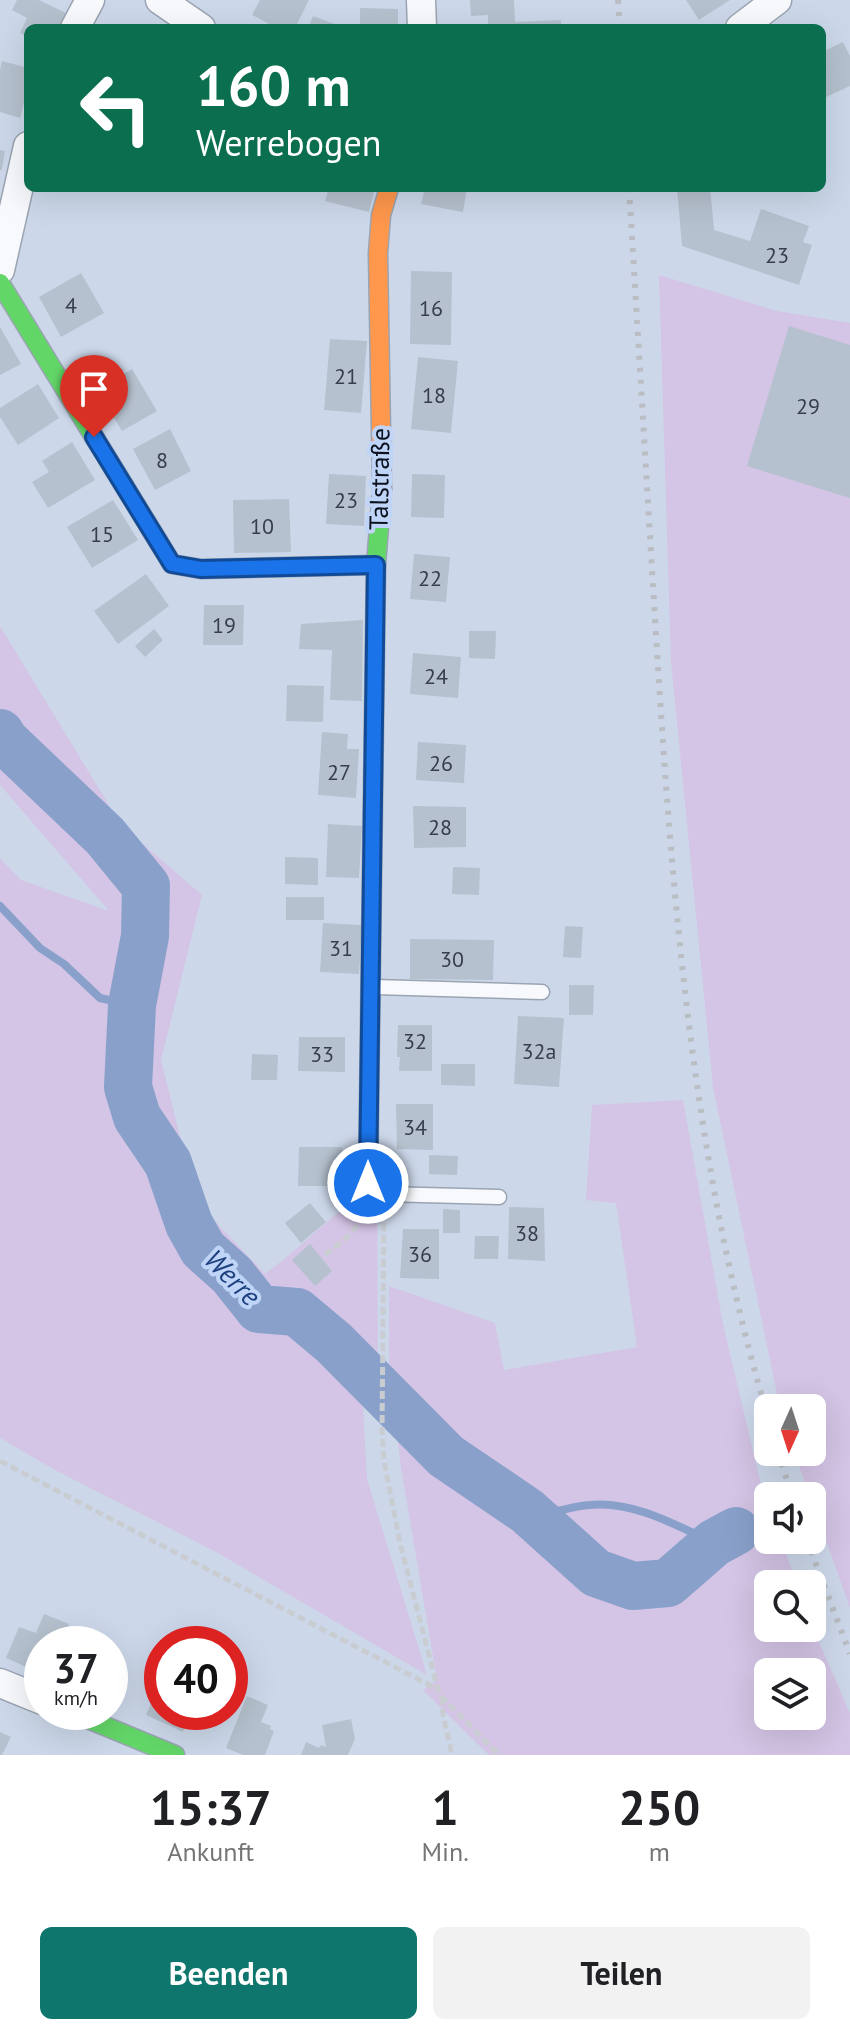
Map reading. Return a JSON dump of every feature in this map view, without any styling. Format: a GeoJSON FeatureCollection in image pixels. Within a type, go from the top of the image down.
{"type":"FeatureCollection","features":[{"type":"Feature","properties":{"kind":"street"},"geometry":{"type":"LineString","coordinates":[[77,24],[90,0]]}},
{"type":"Feature","properties":{"kind":"street"},"geometry":{"type":"LineString","coordinates":[[160,0],[195,24]]}},
{"type":"Feature","properties":{"kind":"street"},"geometry":{"type":"LineString","coordinates":[[421,0],[422,24]]}},
{"type":"Feature","properties":{"kind":"street"},"geometry":{"type":"LineString","coordinates":[[745,24],[777,0]]}},
{"type":"Feature","properties":{"kind":"street"},"geometry":{"type":"LineString","coordinates":[[0,270],[24,164]]}},
{"type":"Feature","properties":{"kind":"street","name":"Talstraße"},"geometry":{"type":"LineString","coordinates":[[368,1183],[376,565],[382,500],[378,253],[381,215],[388,192]]}},
{"type":"Feature","properties":{"kind":"street"},"geometry":{"type":"LineString","coordinates":[[0,283],[172,564],[201,569],[376,565]]}},
{"type":"Feature","properties":{"kind":"street"},"geometry":{"type":"LineString","coordinates":[[0,1683],[24,1693]]}},
{"type":"Feature","properties":{"kind":"street"},"geometry":{"type":"LineString","coordinates":[[115,1730],[175,1755]]}},
{"type":"Feature","properties":{"kind":"lane"},"geometry":{"type":"LineString","coordinates":[[370,987],[542,992]]}},
{"type":"Feature","properties":{"kind":"lane","name":"Talstraße"},"geometry":{"type":"LineString","coordinates":[[368,1183],[384,1194]]}},
{"type":"Feature","properties":{"kind":"lane"},"geometry":{"type":"LineString","coordinates":[[384,1194],[499,1197]]}},
{"type":"Feature","properties":{"kind":"path"},"geometry":{"type":"LineString","coordinates":[[384,1194],[382,1430],[384,1461],[400,1543],[438,1690],[499,1755]]}},
{"type":"Feature","properties":{"kind":"path"},"geometry":{"type":"LineString","coordinates":[[325,1255],[360,1221],[361,1203]]}},
{"type":"Feature","properties":{"kind":"path"},"geometry":{"type":"LineString","coordinates":[[0,1461],[438,1690]]}},
{"type":"Feature","properties":{"kind":"path"},"geometry":{"type":"LineString","coordinates":[[442,1697],[452,1755]]}},
{"type":"Feature","properties":{"kind":"shaded area"},"geometry":{"type":"Polygon","coordinates":[[[659,275],[777,311],[850,323],[850,1608],[826,1540],[826,1482],[805,1482],[799,1466],[826,1466],[826,1394],[777,1394],[713,1087],[671,662],[659,275]]]}},
{"type":"Feature","properties":{"kind":"shaded area"},"geometry":{"type":"Polygon","coordinates":[[[0,626],[121,825],[202,895],[161,1060],[196,1201],[265,1274],[350,1202],[377,1203],[378,1375],[294,1285],[314,1334],[362,1389],[367,1479],[427,1675],[216,1552],[55,1470],[0,1438],[0,858],[21,880],[109,911],[0,785],[0,626]]]}},
{"type":"Feature","properties":{"kind":"shaded area"},"geometry":{"type":"Polygon","coordinates":[[[683,1100],[723,1324],[754,1466],[760,1482],[754,1482],[754,1554],[786,1554],[792,1570],[754,1570],[754,1642],[819,1642],[826,1658],[754,1658],[754,1730],[826,1730],[826,1658],[850,1713],[850,1755],[489,1755],[423,1690],[437,1680],[401,1468],[389,1361],[389,1286],[495,1323],[504,1370],[637,1347],[616,1203],[586,1200],[592,1105],[683,1100]]]}},
{"type":"Feature","properties":{"kind":"building"},"geometry":{"type":"Polygon","coordinates":[[[17,0],[39,0],[68,14],[63,24],[24,24],[27,18],[12,10],[17,0]]]}},
{"type":"Feature","properties":{"kind":"building"},"geometry":{"type":"Polygon","coordinates":[[[260,0],[309,0],[297,24],[269,24],[252,15],[260,0]]]}},
{"type":"Feature","properties":{"kind":"building"},"geometry":{"type":"Polygon","coordinates":[[[470,0],[514,0],[515,22],[561,20],[561,24],[488,24],[488,15],[471,16],[470,0]]]}},
{"type":"Feature","properties":{"kind":"building"},"geometry":{"type":"Polygon","coordinates":[[[686,0],[730,0],[699,20],[686,0]]]}},
{"type":"Feature","properties":{"kind":"building"},"geometry":{"type":"Polygon","coordinates":[[[360,8],[398,9],[398,24],[360,24],[360,8]]]}},
{"type":"Feature","properties":{"kind":"building"},"geometry":{"type":"Polygon","coordinates":[[[313,16],[334,24],[310,24],[313,16]]]}},
{"type":"Feature","properties":{"kind":"building"},"geometry":{"type":"Polygon","coordinates":[[[843,42],[850,56],[850,86],[826,97],[826,50],[843,42]]]}},
{"type":"Feature","properties":{"kind":"building"},"geometry":{"type":"Polygon","coordinates":[[[2,61],[24,67],[24,103],[20,118],[0,112],[2,61]]]}},
{"type":"Feature","properties":{"kind":"building"},"geometry":{"type":"Polygon","coordinates":[[[0,150],[5,151],[2,170],[0,170],[0,150]]]}},
{"type":"Feature","properties":{"kind":"building"},"geometry":{"type":"Polygon","coordinates":[[[328,192],[374,192],[369,212],[325,201],[328,192]]]}},
{"type":"Feature","properties":{"kind":"building"},"geometry":{"type":"Polygon","coordinates":[[[424,192],[466,192],[463,212],[421,204],[424,192]]]}},
{"type":"Feature","properties":{"kind":"building"},"geometry":{"type":"Polygon","coordinates":[[[677,192],[710,192],[714,230],[750,241],[761,209],[809,226],[803,242],[812,245],[799,285],[682,246],[677,192]]]}},
{"type":"Feature","properties":{"kind":"building"},"geometry":{"type":"Polygon","coordinates":[[[411,271],[452,272],[451,345],[410,344],[411,271]]]}},
{"type":"Feature","properties":{"kind":"building"},"geometry":{"type":"Polygon","coordinates":[[[81,273],[104,313],[61,337],[39,297],[81,273]]]}},
{"type":"Feature","properties":{"kind":"building"},"geometry":{"type":"Polygon","coordinates":[[[789,326],[850,345],[850,498],[747,466],[789,326]]]}},
{"type":"Feature","properties":{"kind":"building"},"geometry":{"type":"Polygon","coordinates":[[[0,327],[21,364],[0,375],[0,327]]]}},
{"type":"Feature","properties":{"kind":"building"},"geometry":{"type":"Polygon","coordinates":[[[330,339],[367,341],[361,413],[324,410],[330,339]]]}},
{"type":"Feature","properties":{"kind":"building"},"geometry":{"type":"Polygon","coordinates":[[[418,357],[458,361],[451,433],[411,429],[418,357]]]}},
{"type":"Feature","properties":{"kind":"building"},"geometry":{"type":"Polygon","coordinates":[[[132,369],[157,411],[122,431],[97,390],[132,369]]]}},
{"type":"Feature","properties":{"kind":"building"},"geometry":{"type":"Polygon","coordinates":[[[38,384],[59,418],[18,445],[0,417],[0,408],[38,384]]]}},
{"type":"Feature","properties":{"kind":"building"},"geometry":{"type":"Polygon","coordinates":[[[170,429],[191,471],[155,490],[133,449],[170,429]]]}},
{"type":"Feature","properties":{"kind":"building"},"geometry":{"type":"Polygon","coordinates":[[[72,442],[95,480],[48,508],[32,482],[49,472],[42,461],[72,442]]]}},
{"type":"Feature","properties":{"kind":"building"},"geometry":{"type":"Polygon","coordinates":[[[329,474],[366,476],[364,526],[326,524],[329,474]]]}},
{"type":"Feature","properties":{"kind":"building"},"geometry":{"type":"Polygon","coordinates":[[[412,474],[445,475],[444,518],[411,517],[412,474]]]}},
{"type":"Feature","properties":{"kind":"building"},"geometry":{"type":"Polygon","coordinates":[[[289,499],[291,552],[234,553],[233,500],[289,499]]]}},
{"type":"Feature","properties":{"kind":"building"},"geometry":{"type":"Polygon","coordinates":[[[113,500],[138,540],[92,568],[67,527],[113,500]]]}},
{"type":"Feature","properties":{"kind":"building"},"geometry":{"type":"Polygon","coordinates":[[[414,554],[450,557],[446,602],[410,599],[414,554]]]}},
{"type":"Feature","properties":{"kind":"building"},"geometry":{"type":"Polygon","coordinates":[[[146,574],[169,606],[118,644],[94,611],[146,574]]]}},
{"type":"Feature","properties":{"kind":"building"},"geometry":{"type":"Polygon","coordinates":[[[204,605],[244,605],[243,645],[203,645],[204,605]]]}},
{"type":"Feature","properties":{"kind":"building"},"geometry":{"type":"Polygon","coordinates":[[[363,620],[362,701],[330,700],[332,650],[299,649],[301,624],[363,620]]]}},
{"type":"Feature","properties":{"kind":"building"},"geometry":{"type":"Polygon","coordinates":[[[154,629],[163,640],[145,657],[135,646],[154,629]]]}},
{"type":"Feature","properties":{"kind":"building"},"geometry":{"type":"Polygon","coordinates":[[[469,631],[496,631],[495,659],[469,658],[469,631]]]}},
{"type":"Feature","properties":{"kind":"building"},"geometry":{"type":"Polygon","coordinates":[[[413,653],[461,657],[458,698],[410,694],[413,653]]]}},
{"type":"Feature","properties":{"kind":"building"},"geometry":{"type":"Polygon","coordinates":[[[287,685],[324,686],[323,722],[286,721],[287,685]]]}},
{"type":"Feature","properties":{"kind":"building"},"geometry":{"type":"Polygon","coordinates":[[[322,732],[348,734],[347,749],[359,749],[356,798],[318,795],[322,732]]]}},
{"type":"Feature","properties":{"kind":"building"},"geometry":{"type":"Polygon","coordinates":[[[418,742],[466,745],[464,783],[416,780],[418,742]]]}},
{"type":"Feature","properties":{"kind":"building"},"geometry":{"type":"Polygon","coordinates":[[[413,806],[466,807],[466,847],[414,848],[413,806]]]}},
{"type":"Feature","properties":{"kind":"building"},"geometry":{"type":"Polygon","coordinates":[[[328,824],[362,826],[359,878],[326,877],[328,824]]]}},
{"type":"Feature","properties":{"kind":"building"},"geometry":{"type":"Polygon","coordinates":[[[285,857],[318,858],[318,885],[285,884],[285,857]]]}},
{"type":"Feature","properties":{"kind":"building"},"geometry":{"type":"Polygon","coordinates":[[[453,867],[480,868],[479,895],[452,894],[453,867]]]}},
{"type":"Feature","properties":{"kind":"building"},"geometry":{"type":"Polygon","coordinates":[[[286,897],[324,897],[324,920],[286,920],[286,897]]]}},
{"type":"Feature","properties":{"kind":"building"},"geometry":{"type":"Polygon","coordinates":[[[323,923],[362,925],[359,974],[320,972],[323,923]]]}},
{"type":"Feature","properties":{"kind":"building"},"geometry":{"type":"Polygon","coordinates":[[[565,926],[583,927],[581,958],[563,957],[565,926]]]}},
{"type":"Feature","properties":{"kind":"building"},"geometry":{"type":"Polygon","coordinates":[[[410,939],[494,940],[493,980],[410,979],[410,939]]]}},
{"type":"Feature","properties":{"kind":"building"},"geometry":{"type":"Polygon","coordinates":[[[569,985],[594,985],[593,1015],[569,1015],[569,985]]]}},
{"type":"Feature","properties":{"kind":"building"},"geometry":{"type":"Polygon","coordinates":[[[518,1016],[564,1018],[559,1087],[514,1084],[518,1016]]]}},
{"type":"Feature","properties":{"kind":"building"},"geometry":{"type":"Polygon","coordinates":[[[398,1025],[432,1025],[432,1071],[399,1071],[398,1025]]]}},
{"type":"Feature","properties":{"kind":"building"},"geometry":{"type":"Polygon","coordinates":[[[299,1037],[345,1037],[345,1072],[298,1071],[299,1037]]]}},
{"type":"Feature","properties":{"kind":"building"},"geometry":{"type":"Polygon","coordinates":[[[252,1054],[278,1055],[277,1080],[251,1080],[252,1054]]]}},
{"type":"Feature","properties":{"kind":"building"},"geometry":{"type":"Polygon","coordinates":[[[441,1064],[475,1064],[475,1086],[441,1085],[441,1064]]]}},
{"type":"Feature","properties":{"kind":"building"},"geometry":{"type":"Polygon","coordinates":[[[396,1104],[433,1104],[433,1150],[397,1149],[396,1104]]]}},
{"type":"Feature","properties":{"kind":"building"},"geometry":{"type":"Polygon","coordinates":[[[299,1147],[342,1147],[342,1186],[298,1186],[299,1147]]]}},
{"type":"Feature","properties":{"kind":"building"},"geometry":{"type":"Polygon","coordinates":[[[429,1155],[458,1156],[457,1175],[429,1174],[429,1155]]]}},
{"type":"Feature","properties":{"kind":"building"},"geometry":{"type":"Polygon","coordinates":[[[310,1203],[326,1222],[301,1243],[285,1223],[310,1203]]]}},
{"type":"Feature","properties":{"kind":"building"},"geometry":{"type":"Polygon","coordinates":[[[509,1207],[544,1208],[545,1261],[508,1259],[509,1207]]]}},
{"type":"Feature","properties":{"kind":"building"},"geometry":{"type":"Polygon","coordinates":[[[443,1209],[460,1210],[460,1233],[443,1233],[443,1209]]]}},
{"type":"Feature","properties":{"kind":"building"},"geometry":{"type":"Polygon","coordinates":[[[403,1229],[439,1229],[439,1279],[400,1278],[403,1229]]]}},
{"type":"Feature","properties":{"kind":"building"},"geometry":{"type":"Polygon","coordinates":[[[475,1236],[499,1236],[498,1259],[474,1259],[475,1236]]]}},
{"type":"Feature","properties":{"kind":"building"},"geometry":{"type":"Polygon","coordinates":[[[310,1244],[332,1271],[315,1286],[292,1260],[310,1244]]]}},
{"type":"Feature","properties":{"kind":"building"},"geometry":{"type":"Polygon","coordinates":[[[44,1614],[69,1624],[68,1626],[39,1626],[44,1614]]]}},
{"type":"Feature","properties":{"kind":"building"},"geometry":{"type":"Polygon","coordinates":[[[19,1627],[24,1629],[24,1666],[6,1658],[19,1627]]]}},
{"type":"Feature","properties":{"kind":"building"},"geometry":{"type":"Polygon","coordinates":[[[248,1696],[268,1705],[261,1722],[271,1726],[270,1729],[274,1731],[265,1755],[243,1755],[226,1748],[233,1730],[248,1730],[248,1696]]]}},
{"type":"Feature","properties":{"kind":"building"},"geometry":{"type":"Polygon","coordinates":[[[351,1719],[355,1739],[348,1755],[301,1755],[306,1742],[319,1748],[321,1745],[326,1747],[322,1725],[351,1719]]]}},
{"type":"Feature","properties":{"kind":"building"},"geometry":{"type":"Polygon","coordinates":[[[0,1732],[11,1737],[2,1755],[0,1755],[0,1732]]]}},
{"type":"Feature","properties":{"kind":"waterway","name":"Werre"},"geometry":{"type":"LineString","coordinates":[[0,733],[105,836],[146,886],[145,936],[132,1005],[128,1087],[137,1117],[168,1163],[189,1224],[203,1249],[232,1275],[259,1309],[297,1312],[334,1343],[446,1456],[527,1511],[596,1573],[633,1586],[668,1583],[714,1543],[736,1531]]}},
{"type":"Feature","properties":{"kind":"waterway"},"geometry":{"type":"LineString","coordinates":[[0,906],[40,948],[64,964],[100,998],[132,1005]]}},
{"type":"Feature","properties":{"kind":"waterway"},"geometry":{"type":"LineString","coordinates":[[534,1517],[583,1506],[623,1507],[670,1522],[714,1543]]}},
{"type":"Feature","properties":{"kind":"railway"},"geometry":{"type":"LineString","coordinates":[[618,0],[620,24]]}},
{"type":"Feature","properties":{"kind":"railway"},"geometry":{"type":"LineString","coordinates":[[629,192],[664,762],[681,951],[705,1139],[722,1233],[762,1394]]}},
{"type":"Feature","properties":{"kind":"railway"},"geometry":{"type":"LineString","coordinates":[[782,1466],[788,1482]]}},
{"type":"Feature","properties":{"kind":"railway"},"geometry":{"type":"LineString","coordinates":[[812,1554],[850,1654]]}},
{"type":"Feature","properties":{"kind":"traffic: fast"},"geometry":{"type":"LineString","coordinates":[[0,283],[172,564],[201,569],[376,565]]}},
{"type":"Feature","properties":{"kind":"traffic: fast"},"geometry":{"type":"LineString","coordinates":[[368,1183],[376,565],[382,489]]}},
{"type":"Feature","properties":{"kind":"traffic: fast"},"geometry":{"type":"LineString","coordinates":[[115,1730],[175,1755]]}},
{"type":"Feature","properties":{"kind":"traffic: slow"},"geometry":{"type":"LineString","coordinates":[[382,489],[378,253],[381,215],[388,192]]}},
{"type":"Feature","properties":{"kind":"route"},"geometry":{"type":"LineString","coordinates":[[94,437],[172,564],[201,569],[376,565],[368,1183]]}}]}
